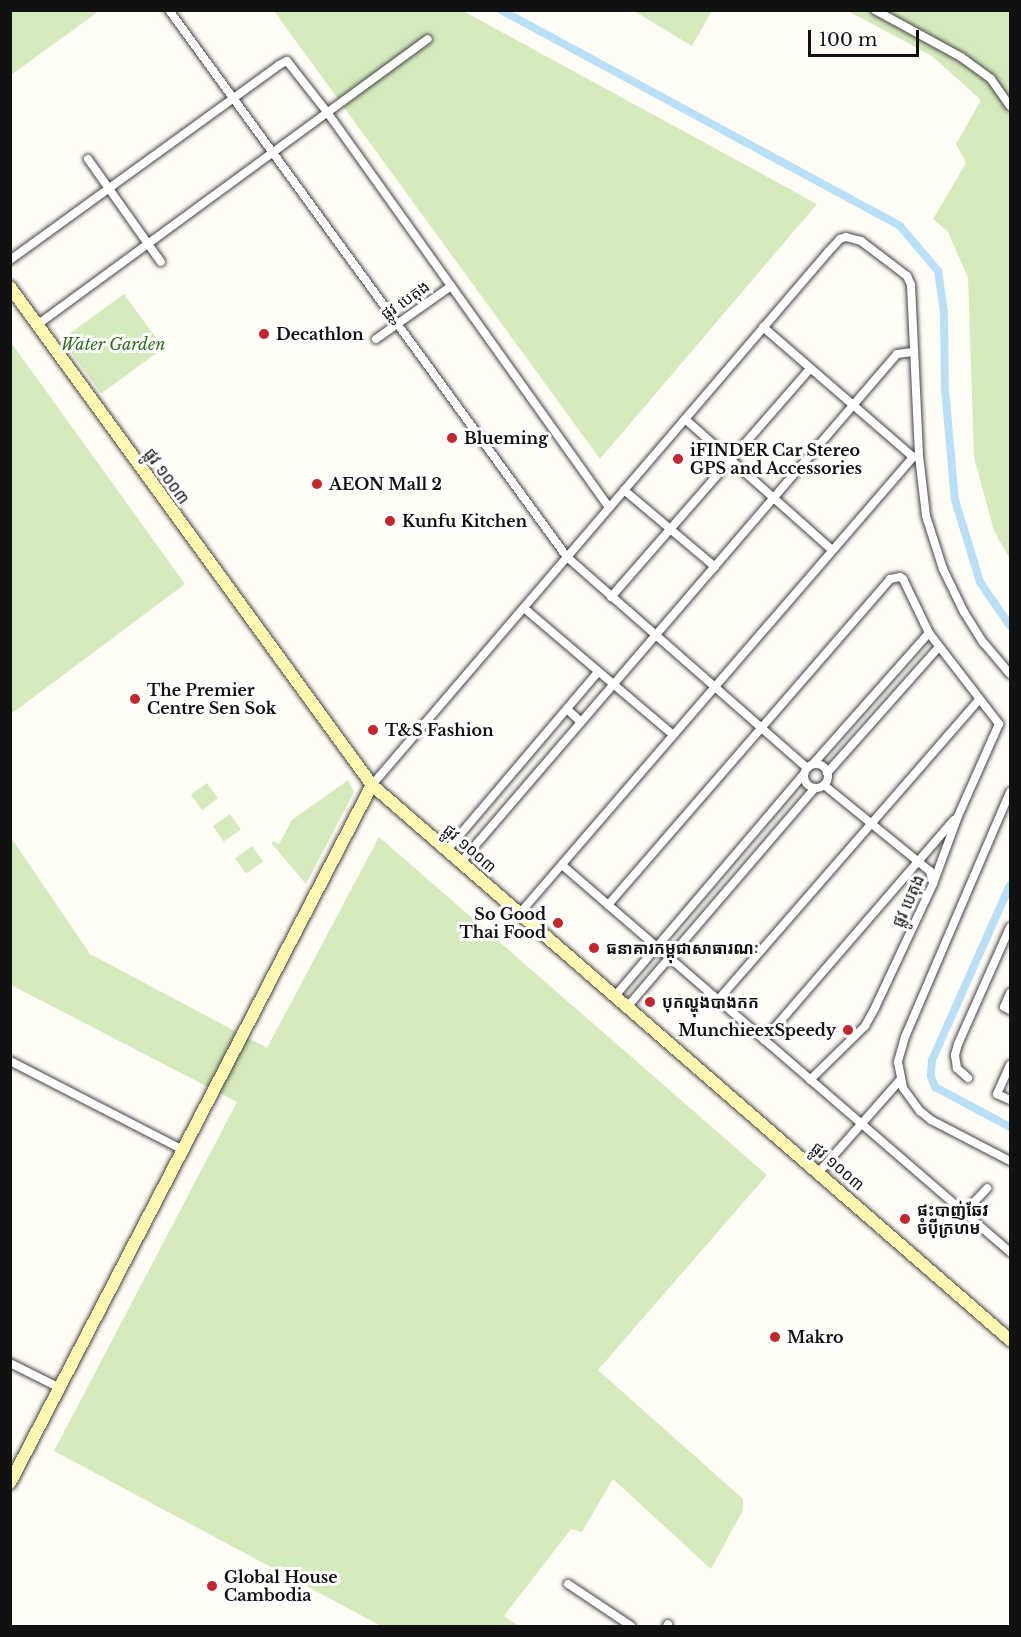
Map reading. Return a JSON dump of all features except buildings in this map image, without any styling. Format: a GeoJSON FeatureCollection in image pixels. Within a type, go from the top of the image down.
{"type":"FeatureCollection","features":[{"type":"Feature","properties":{"kind":"main road","name":"ផ្លូវ ១០០៣"},"geometry":{"type":"LineString","coordinates":[[10,287],[372,785],[1011,1340]]}},
{"type":"Feature","properties":{"kind":"main road"},"geometry":{"type":"LineString","coordinates":[[10,1483],[372,785]]}},
{"type":"Feature","properties":{"kind":"street"},"geometry":{"type":"LineString","coordinates":[[169,10],[567,557],[808,769],[824,767],[827,773]]}},
{"type":"Feature","properties":{"kind":"street"},"geometry":{"type":"LineString","coordinates":[[875,10],[961,57],[991,79],[1011,106]]}},
{"type":"Feature","properties":{"kind":"street"},"geometry":{"type":"LineString","coordinates":[[38,325],[147,242],[428,39]]}},
{"type":"Feature","properties":{"kind":"street"},"geometry":{"type":"LineString","coordinates":[[10,260],[279,64],[286,62],[327,112],[609,508]]}},
{"type":"Feature","properties":{"kind":"street"},"geometry":{"type":"LineString","coordinates":[[88,159],[161,262]]}},
{"type":"Feature","properties":{"kind":"street"},"geometry":{"type":"LineString","coordinates":[[372,785],[840,239],[854,237],[907,276],[911,285],[916,456],[926,516],[943,569],[972,626],[1011,674]]}},
{"type":"Feature","properties":{"kind":"street","name":"ផ្លូវ បេតុង"},"geometry":{"type":"LineString","coordinates":[[376,339],[451,286]]}},
{"type":"Feature","properties":{"kind":"street"},"geometry":{"type":"LineString","coordinates":[[763,327],[853,406],[916,456]]}},
{"type":"Feature","properties":{"kind":"street"},"geometry":{"type":"LineString","coordinates":[[461,862],[897,354],[913,352]]}},
{"type":"Feature","properties":{"kind":"street"},"geometry":{"type":"LineString","coordinates":[[611,597],[810,369]]}},
{"type":"Feature","properties":{"kind":"street"},"geometry":{"type":"LineString","coordinates":[[685,419],[832,550]]}},
{"type":"Feature","properties":{"kind":"street"},"geometry":{"type":"LineString","coordinates":[[520,914],[832,550],[916,456]]}},
{"type":"Feature","properties":{"kind":"street"},"geometry":{"type":"LineString","coordinates":[[624,490],[715,567]]}},
{"type":"Feature","properties":{"kind":"street"},"geometry":{"type":"LineString","coordinates":[[608,905],[890,579],[900,577],[906,583],[938,648],[979,700],[718,1000]]}},
{"type":"Feature","properties":{"kind":"street"},"geometry":{"type":"LineString","coordinates":[[524,608],[673,735]]}},
{"type":"Feature","properties":{"kind":"street"},"geometry":{"type":"LineString","coordinates":[[615,996],[808,769],[929,633]]}},
{"type":"Feature","properties":{"kind":"street"},"geometry":{"type":"LineString","coordinates":[[628,1006],[819,786],[827,773],[938,648]]}},
{"type":"Feature","properties":{"kind":"street"},"geometry":{"type":"LineString","coordinates":[[447,850],[598,672]]}},
{"type":"Feature","properties":{"kind":"street","name":"ផ្លូវ បេតុង"},"geometry":{"type":"LineString","coordinates":[[810,1080],[865,1026],[933,884],[958,816],[999,724],[979,700]]}},
{"type":"Feature","properties":{"kind":"street"},"geometry":{"type":"LineString","coordinates":[[567,709],[581,722]]}},
{"type":"Feature","properties":{"kind":"street"},"geometry":{"type":"LineString","coordinates":[[808,769],[806,783],[819,786],[871,823],[930,871],[933,884]]}},
{"type":"Feature","properties":{"kind":"street"},"geometry":{"type":"LineString","coordinates":[[1011,792],[905,1037],[898,1062],[900,1080],[914,1104],[931,1120],[1011,1161]]}},
{"type":"Feature","properties":{"kind":"street"},"geometry":{"type":"LineString","coordinates":[[764,1040],[958,816]]}},
{"type":"Feature","properties":{"kind":"street"},"geometry":{"type":"LineString","coordinates":[[562,865],[964,1213],[1010,1250]]}},
{"type":"Feature","properties":{"kind":"street"},"geometry":{"type":"LineString","coordinates":[[968,1078],[957,1068],[955,1055],[1011,927]]}},
{"type":"Feature","properties":{"kind":"street"},"geometry":{"type":"LineString","coordinates":[[1011,993],[1004,1007],[1011,1010]]}},
{"type":"Feature","properties":{"kind":"street"},"geometry":{"type":"LineString","coordinates":[[10,1061],[183,1150]]}},
{"type":"Feature","properties":{"kind":"street"},"geometry":{"type":"LineString","coordinates":[[1011,1065],[997,1094],[1011,1101]]}},
{"type":"Feature","properties":{"kind":"street"},"geometry":{"type":"LineString","coordinates":[[819,1172],[900,1080]]}},
{"type":"Feature","properties":{"kind":"street"},"geometry":{"type":"LineString","coordinates":[[964,1213],[987,1188]]}},
{"type":"Feature","properties":{"kind":"street"},"geometry":{"type":"LineString","coordinates":[[10,1363],[60,1388]]}},
{"type":"Feature","properties":{"kind":"street"},"geometry":{"type":"LineString","coordinates":[[568,1584],[632,1626]]}},
{"type":"Feature","properties":{"kind":"green space"},"geometry":{"type":"Polygon","coordinates":[[[11,10],[99,10],[99,11],[11,75],[11,10]]]}},
{"type":"Feature","properties":{"kind":"green space"},"geometry":{"type":"Polygon","coordinates":[[[274,11],[463,11],[817,204],[600,459],[274,11]]]}},
{"type":"Feature","properties":{"kind":"green space"},"geometry":{"type":"Polygon","coordinates":[[[634,11],[712,11],[692,46],[634,11]]]}},
{"type":"Feature","properties":{"kind":"green space"},"geometry":{"type":"Polygon","coordinates":[[[848,11],[1010,11],[1010,559],[994,531],[974,457],[968,278],[948,232],[933,219],[966,163],[956,144],[981,100],[932,56],[848,11]]]}},
{"type":"Feature","properties":{"kind":"green space","name":"Water Garden"},"geometry":{"type":"Polygon","coordinates":[[[124,294],[163,348],[101,393],[62,339],[124,294]]]}},
{"type":"Feature","properties":{"kind":"green space"},"geometry":{"type":"Polygon","coordinates":[[[10,341],[185,584],[11,714],[10,713],[10,341]]]}},
{"type":"Feature","properties":{"kind":"green space"},"geometry":{"type":"Polygon","coordinates":[[[348,780],[354,792],[306,884],[272,844],[273,841],[279,844],[292,820],[348,780]]]}},
{"type":"Feature","properties":{"kind":"green space"},"geometry":{"type":"Polygon","coordinates":[[[207,783],[218,798],[202,810],[191,795],[207,783]]]}},
{"type":"Feature","properties":{"kind":"green space"},"geometry":{"type":"Polygon","coordinates":[[[230,814],[241,830],[224,842],[213,826],[230,814]]]}},
{"type":"Feature","properties":{"kind":"green space"},"geometry":{"type":"Polygon","coordinates":[[[10,836],[90,954],[267,1048],[379,837],[767,1175],[598,1370],[743,1499],[743,1510],[711,1569],[613,1479],[582,1532],[571,1529],[504,1616],[519,1626],[381,1626],[54,1451],[237,1102],[11,985],[10,836]]]}},
{"type":"Feature","properties":{"kind":"green space"},"geometry":{"type":"Polygon","coordinates":[[[252,846],[263,861],[246,874],[235,858],[252,846]]]}},
{"type":"Feature","properties":{"kind":"waterway"},"geometry":{"type":"LineString","coordinates":[[501,10],[900,226],[938,271],[944,312],[945,389],[955,500],[980,582],[1010,626]]}},
{"type":"Feature","properties":{"kind":"waterway"},"geometry":{"type":"LineString","coordinates":[[1010,885],[932,1060],[931,1076],[935,1087],[1010,1127]]}},
{"type":"Feature","properties":{"kind":"place","name":"Decathlon"},"geometry":{"type":"Point","coordinates":[264,334]}},
{"type":"Feature","properties":{"kind":"place","name":"Blueming"},"geometry":{"type":"Point","coordinates":[452,438]}},
{"type":"Feature","properties":{"kind":"place","name":"iFINDER Car Stereo GPS and Accessories"},"geometry":{"type":"Point","coordinates":[678,459]}},
{"type":"Feature","properties":{"kind":"place","name":"AEON Mall 2"},"geometry":{"type":"Point","coordinates":[317,484]}},
{"type":"Feature","properties":{"kind":"place","name":"Kunfu Kitchen"},"geometry":{"type":"Point","coordinates":[390,521]}},
{"type":"Feature","properties":{"kind":"place","name":"The Premier Centre Sen Sok"},"geometry":{"type":"Point","coordinates":[135,699]}},
{"type":"Feature","properties":{"kind":"place","name":"T&S Fashion"},"geometry":{"type":"Point","coordinates":[373,730]}},
{"type":"Feature","properties":{"kind":"place","name":"So Good Thai Food"},"geometry":{"type":"Point","coordinates":[558,923]}},
{"type":"Feature","properties":{"kind":"place","name":"ធនាគារកម្ពុជាសាធារណៈ"},"geometry":{"type":"Point","coordinates":[594,948]}},
{"type":"Feature","properties":{"kind":"place","name":"បុកល្ហុងបាងកក"},"geometry":{"type":"Point","coordinates":[650,1002]}},
{"type":"Feature","properties":{"kind":"place","name":"MunchieexSpeedy"},"geometry":{"type":"Point","coordinates":[848,1030]}},
{"type":"Feature","properties":{"kind":"place","name":"ផ្ទះបាញ់ឆែវ ចំប៉ីក្រហម"},"geometry":{"type":"Point","coordinates":[905,1219]}},
{"type":"Feature","properties":{"kind":"place","name":"Makro"},"geometry":{"type":"Point","coordinates":[775,1337]}},
{"type":"Feature","properties":{"kind":"place","name":"Global House Cambodia"},"geometry":{"type":"Point","coordinates":[212,1586]}}]}
